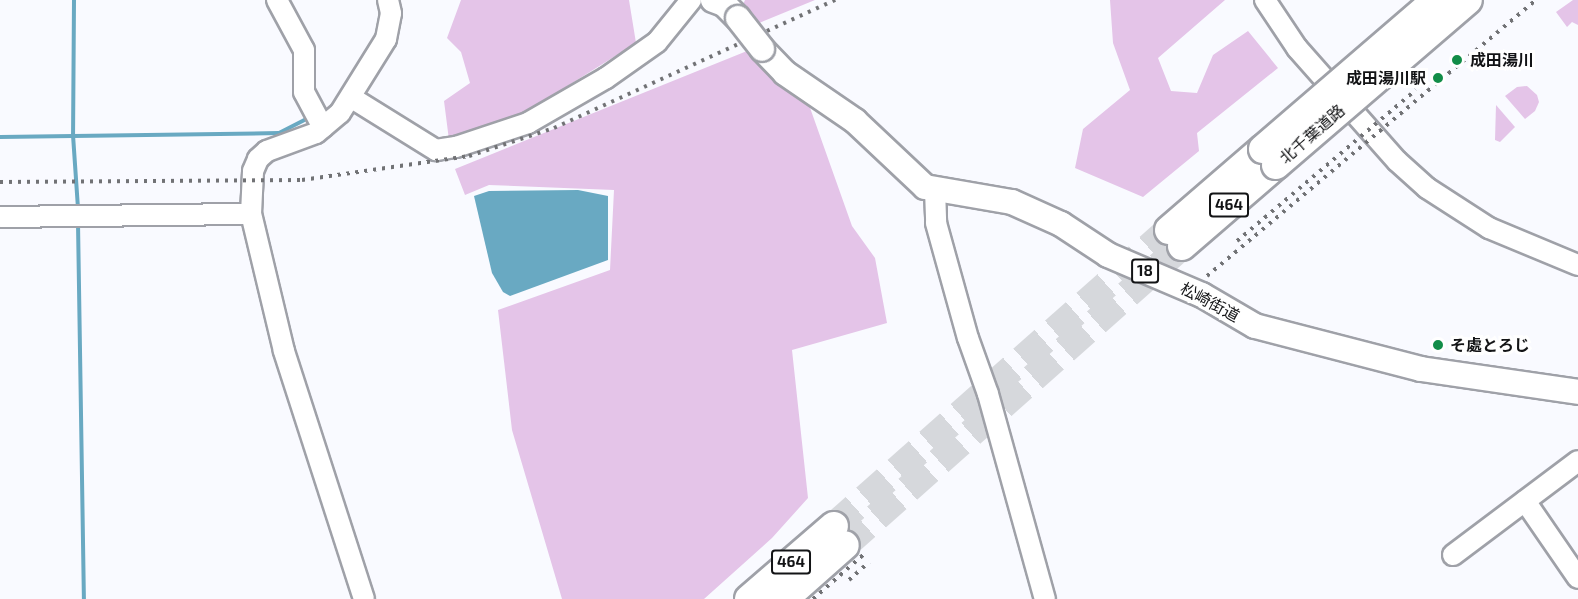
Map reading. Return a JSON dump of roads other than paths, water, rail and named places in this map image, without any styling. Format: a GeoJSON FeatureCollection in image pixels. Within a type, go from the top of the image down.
{"type":"FeatureCollection","features":[{"type":"Feature","properties":{"kind":"highway","name":"北千葉道路"},"geometry":{"type":"LineString","coordinates":[[1176,238],[1269,157],[1436,0]]}},
{"type":"Feature","properties":{"kind":"highway","name":"北千葉道路"},"geometry":{"type":"LineString","coordinates":[[1269,157],[1468,0]]}},
{"type":"Feature","properties":{"kind":"highway","name":"464"},"geometry":{"type":"LineString","coordinates":[[749,599],[839,535],[784,599]]}},
{"type":"Feature","properties":{"kind":"main road","name":"松崎街道"},"geometry":{"type":"LineString","coordinates":[[713,0],[724,4],[738,18],[762,49],[785,73],[855,122],[917,182],[935,189],[1012,202],[1061,224],[1108,255],[1202,295],[1255,326],[1295,339],[1421,369],[1578,392]]}},
{"type":"Feature","properties":{"kind":"street"},"geometry":{"type":"LineString","coordinates":[[277,0],[304,50],[304,92],[322,127]]}},
{"type":"Feature","properties":{"kind":"street"},"geometry":{"type":"LineString","coordinates":[[364,599],[284,351],[250,214],[253,171],[258,159],[267,152],[304,139],[322,127],[352,98],[386,39],[391,13],[388,0]]}},
{"type":"Feature","properties":{"kind":"street"},"geometry":{"type":"LineString","coordinates":[[352,98],[436,150],[456,147],[528,123],[622,68],[657,42],[691,0]]}},
{"type":"Feature","properties":{"kind":"street"},"geometry":{"type":"LineString","coordinates":[[1265,0],[1297,48],[1397,161],[1427,188],[1489,228],[1578,265]]}},
{"type":"Feature","properties":{"kind":"street"},"geometry":{"type":"LineString","coordinates":[[935,189],[936,223],[968,338],[988,393],[1044,599]]}},
{"type":"Feature","properties":{"kind":"street"},"geometry":{"type":"LineString","coordinates":[[0,217],[250,214]]}},
{"type":"Feature","properties":{"kind":"street"},"geometry":{"type":"LineString","coordinates":[[1453,555],[1578,461]]}},
{"type":"Feature","properties":{"kind":"street"},"geometry":{"type":"LineString","coordinates":[[1525,501],[1578,577]]}},
{"type":"Feature","properties":{"kind":"water"},"geometry":{"type":"Polygon","coordinates":[[[578,190],[608,196],[608,260],[510,296],[503,292],[492,273],[474,196],[489,191],[578,190]]]}},
{"type":"Feature","properties":{"kind":"waterway"},"geometry":{"type":"LineString","coordinates":[[74,0],[73,135],[78,209]]}},
{"type":"Feature","properties":{"kind":"waterway"},"geometry":{"type":"LineString","coordinates":[[0,137],[279,133],[309,118]]}},
{"type":"Feature","properties":{"kind":"waterway"},"geometry":{"type":"LineString","coordinates":[[78,223],[84,599]]}},
{"type":"Feature","properties":{"kind":"tunnel"},"geometry":{"type":"LineString","coordinates":[[834,526],[1169,230]]}},
{"type":"Feature","properties":{"kind":"tunnel"},"geometry":{"type":"LineString","coordinates":[[845,545],[1182,246]]}},
{"type":"Feature","properties":{"kind":"railway"},"geometry":{"type":"LineString","coordinates":[[0,182],[302,180],[469,156],[554,128],[835,0]]}},
{"type":"Feature","properties":{"kind":"railway"},"geometry":{"type":"LineString","coordinates":[[1207,276],[1536,0]]}},
{"type":"Feature","properties":{"kind":"railway"},"geometry":{"type":"LineString","coordinates":[[1237,241],[1416,90]]}},
{"type":"Feature","properties":{"kind":"railway"},"geometry":{"type":"LineString","coordinates":[[813,599],[863,555]]}},
{"type":"Feature","properties":{"kind":"railway"},"geometry":{"type":"LineString","coordinates":[[849,580],[869,562]]}},
{"type":"Feature","properties":{"kind":"place","name":"成田湯川"},"geometry":{"type":"Point","coordinates":[1457,60]}},
{"type":"Feature","properties":{"kind":"place","name":"成田湯川駅"},"geometry":{"type":"Point","coordinates":[1438,78]}},
{"type":"Feature","properties":{"kind":"place","name":"そ處とろじ"},"geometry":{"type":"Point","coordinates":[1438,345]}}]}
